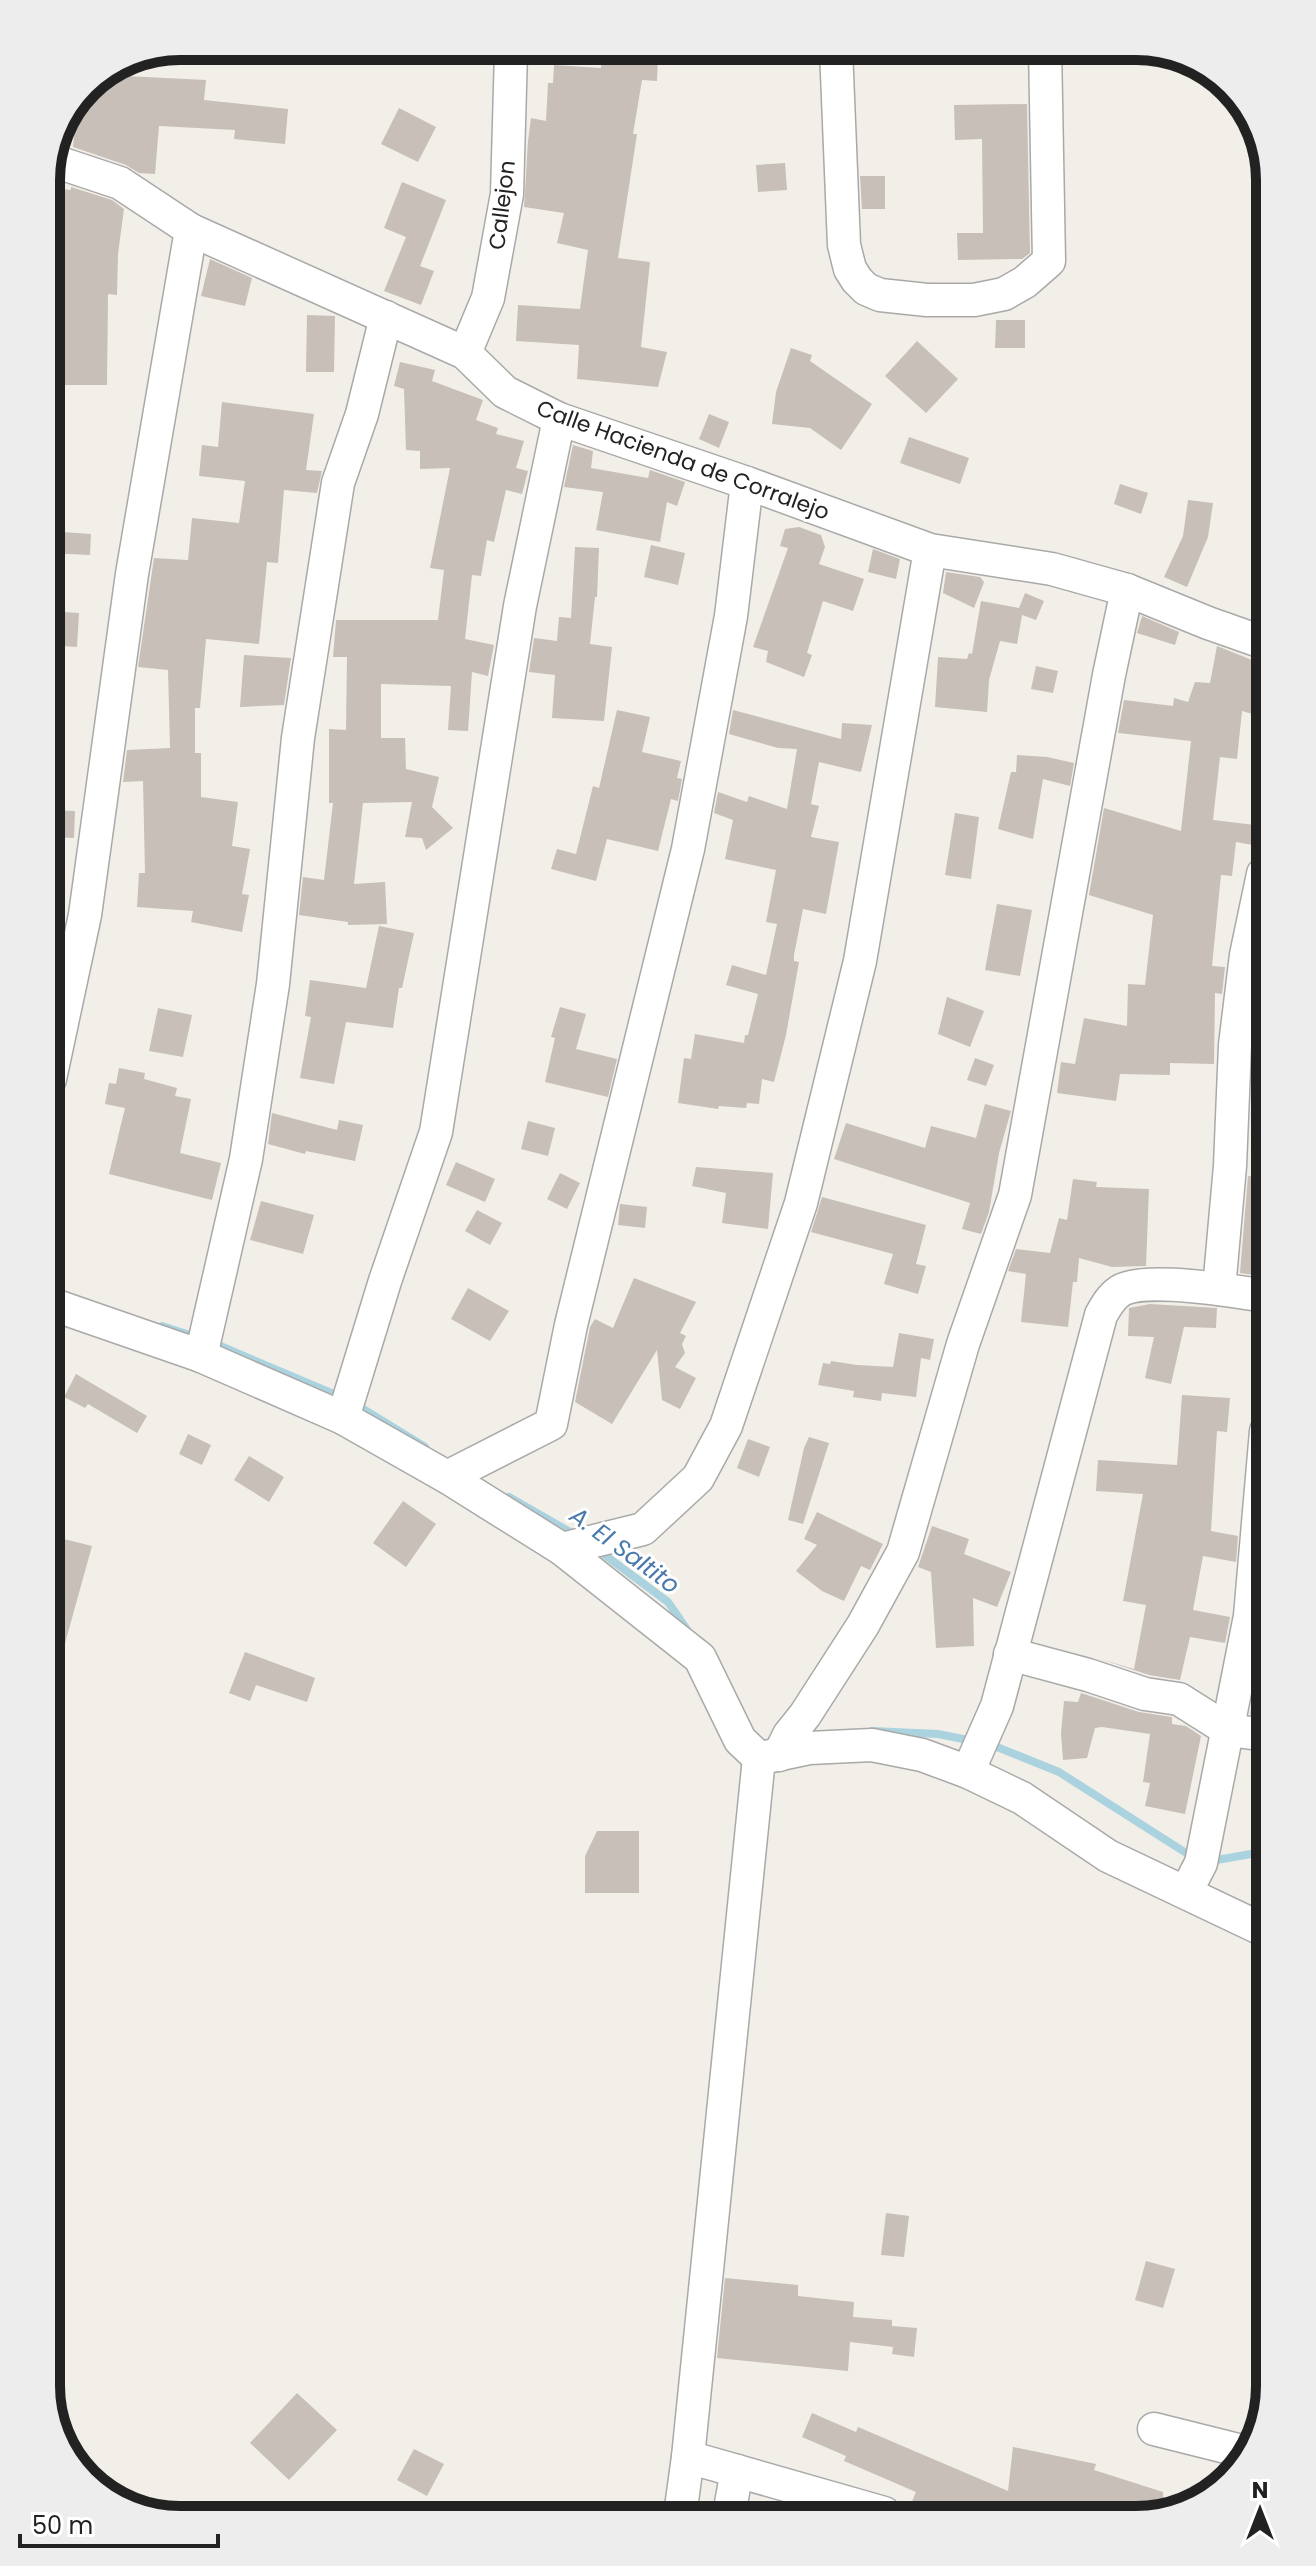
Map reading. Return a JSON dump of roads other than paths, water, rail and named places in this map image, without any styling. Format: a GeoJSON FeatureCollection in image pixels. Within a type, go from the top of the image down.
{"type":"FeatureCollection","features":[{"type":"Feature","properties":{"kind":"street","name":"Callejon"},"geometry":{"type":"LineString","coordinates":[[465,353],[488,298],[507,194],[511,60]]}},
{"type":"Feature","properties":{"kind":"street"},"geometry":{"type":"LineString","coordinates":[[836,60],[841,204],[844,245],[850,269],[866,289],[880,295],[927,300],[974,300],[1004,294],[1025,282],[1049,261],[1045,60]]}},
{"type":"Feature","properties":{"kind":"street","name":"Calle Hacienda de Corralejo"},"geometry":{"type":"LineString","coordinates":[[61,163],[120,183],[191,230],[465,353],[505,392],[559,419],[930,550],[1052,569],[1127,590],[1256,640]]}},
{"type":"Feature","properties":{"kind":"street"},"geometry":{"type":"LineString","coordinates":[[60,1032],[85,915],[132,574],[191,230]]}},
{"type":"Feature","properties":{"kind":"street"},"geometry":{"type":"LineString","coordinates":[[201,1356],[251,1130],[273,984],[298,738],[338,483],[362,414],[386,317]]}},
{"type":"Feature","properties":{"kind":"street"},"geometry":{"type":"LineString","coordinates":[[343,1418],[385,1281],[436,1132],[520,606],[559,419]]}},
{"type":"Feature","properties":{"kind":"street"},"geometry":{"type":"LineString","coordinates":[[447,1477],[551,1424],[571,1325],[688,849],[731,616],[747,483]]}},
{"type":"Feature","properties":{"kind":"street"},"geometry":{"type":"LineString","coordinates":[[562,1549],[643,1529],[698,1478],[726,1426],[801,1203],[860,961],[930,550]]}},
{"type":"Feature","properties":{"kind":"street"},"geometry":{"type":"LineString","coordinates":[[681,2506],[769,1756],[805,1715],[863,1625],[903,1552],[963,1344],[1015,1195],[1127,590]]}},
{"type":"Feature","properties":{"kind":"street"},"geometry":{"type":"LineString","coordinates":[[1219,1289],[1230,1166],[1235,1045],[1246,955],[1256,907]]}},
{"type":"Feature","properties":{"kind":"street"},"geometry":{"type":"LineString","coordinates":[[968,1772],[997,1706],[1101,1315],[1111,1298],[1123,1289],[1139,1284],[1256,1295]]}},
{"type":"Feature","properties":{"kind":"street"},"geometry":{"type":"LineString","coordinates":[[60,1307],[201,1356],[343,1418],[447,1477],[562,1549],[700,1658],[740,1740],[769,1756],[809,1748],[872,1745],[922,1755],[968,1772],[1022,1798],[1108,1856],[1256,1926]]}},
{"type":"Feature","properties":{"kind":"street"},"geometry":{"type":"LineString","coordinates":[[1186,1892],[1201,1863],[1228,1730],[1250,1616],[1256,1547]]}},
{"type":"Feature","properties":{"kind":"street"},"geometry":{"type":"LineString","coordinates":[[1010,1654],[1145,1694],[1179,1699],[1228,1730],[1256,1734]]}},
{"type":"Feature","properties":{"kind":"street"},"geometry":{"type":"LineString","coordinates":[[1154,2429],[1238,2450]]}},
{"type":"Feature","properties":{"kind":"street"},"geometry":{"type":"LineString","coordinates":[[688,2457],[737,2471],[810,2503],[832,2506]]}},
{"type":"Feature","properties":{"kind":"street"},"geometry":{"type":"LineString","coordinates":[[730,2506],[737,2471]]}},
{"type":"Feature","properties":{"kind":"waterway","name":"A. El Saltito"},"geometry":{"type":"LineString","coordinates":[[162,1326],[199,1338]]}},
{"type":"Feature","properties":{"kind":"waterway","name":"A. El Saltito"},"geometry":{"type":"LineString","coordinates":[[211,1342],[343,1398]]}},
{"type":"Feature","properties":{"kind":"waterway","name":"A. El Saltito"},"geometry":{"type":"LineString","coordinates":[[355,1404],[425,1447]]}},
{"type":"Feature","properties":{"kind":"waterway","name":"A. El Saltito"},"geometry":{"type":"LineString","coordinates":[[509,1497],[577,1536]]}},
{"type":"Feature","properties":{"kind":"waterway","name":"A. El Saltito"},"geometry":{"type":"LineString","coordinates":[[598,1550],[668,1602],[688,1631]]}},
{"type":"Feature","properties":{"kind":"waterway","name":"A. El Saltito"},"geometry":{"type":"LineString","coordinates":[[872,1731],[938,1734],[973,1741]]}},
{"type":"Feature","properties":{"kind":"waterway","name":"A. El Saltito"},"geometry":{"type":"LineString","coordinates":[[987,1743],[1059,1772],[1194,1858]]}},
{"type":"Feature","properties":{"kind":"waterway","name":"A. El Saltito"},"geometry":{"type":"LineString","coordinates":[[1211,1861],[1256,1853]]}}]}
